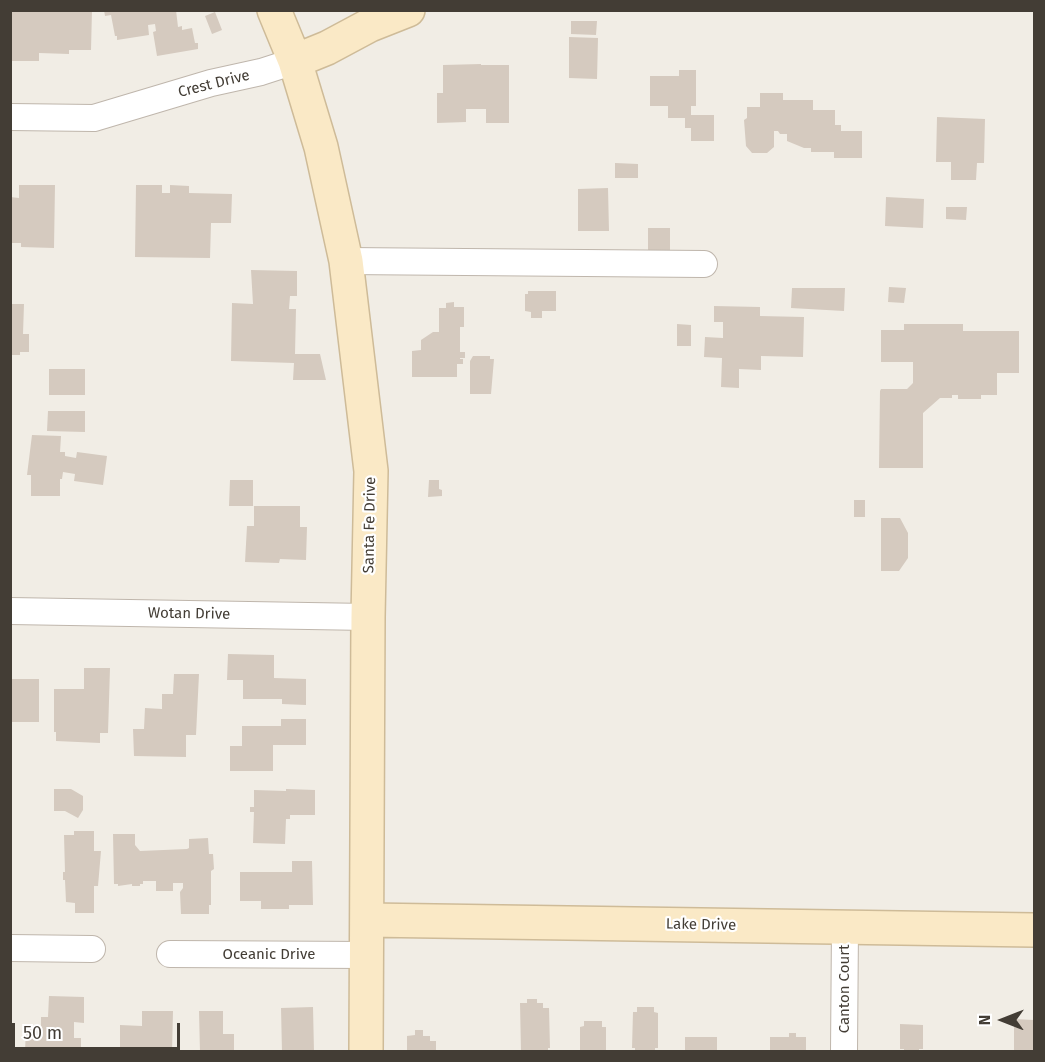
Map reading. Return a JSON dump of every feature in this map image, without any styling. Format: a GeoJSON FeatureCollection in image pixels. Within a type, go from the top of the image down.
{"type":"FeatureCollection","features":[{"type":"Feature","properties":{"kind":"main road","name":"Santa Fe Drive"},"geometry":{"type":"LineString","coordinates":[[274,10],[295,61],[321,147],[346,261],[371,471],[366,1052]]}},
{"type":"Feature","properties":{"kind":"main road","name":"Crest Drive"},"geometry":{"type":"LineString","coordinates":[[295,61],[327,48],[370,25],[408,10]]}},
{"type":"Feature","properties":{"kind":"main road","name":"Lake Drive"},"geometry":{"type":"LineString","coordinates":[[368,920],[1035,930]]}},
{"type":"Feature","properties":{"kind":"street","name":"Crest Drive"},"geometry":{"type":"LineString","coordinates":[[10,117],[94,118],[295,61]]}},
{"type":"Feature","properties":{"kind":"street"},"geometry":{"type":"LineString","coordinates":[[346,261],[704,264]]}},
{"type":"Feature","properties":{"kind":"street","name":"Wotan Drive"},"geometry":{"type":"LineString","coordinates":[[10,611],[368,616]]}},
{"type":"Feature","properties":{"kind":"street","name":"Canton Court"},"geometry":{"type":"LineString","coordinates":[[844,1052],[845,927]]}},
{"type":"Feature","properties":{"kind":"street"},"geometry":{"type":"LineString","coordinates":[[10,948],[92,949]]}},
{"type":"Feature","properties":{"kind":"street","name":"Oceanic Drive"},"geometry":{"type":"LineString","coordinates":[[170,954],[368,956]]}},
{"type":"Feature","properties":{"kind":"building"},"geometry":{"type":"Polygon","coordinates":[[[10,10],[92,10],[91,50],[69,50],[69,54],[39,53],[39,61],[10,61],[10,10]]]}},
{"type":"Feature","properties":{"kind":"building"},"geometry":{"type":"Polygon","coordinates":[[[104,10],[176,10],[178,27],[182,26],[182,30],[192,28],[198,49],[157,56],[153,32],[156,31],[155,24],[148,25],[149,35],[117,40],[111,15],[105,16],[104,10]]]}},
{"type":"Feature","properties":{"kind":"building"},"geometry":{"type":"Polygon","coordinates":[[[215,12],[222,30],[212,34],[205,16],[215,12]]]}},
{"type":"Feature","properties":{"kind":"building"},"geometry":{"type":"Polygon","coordinates":[[[571,21],[597,21],[596,35],[571,34],[571,21]]]}},
{"type":"Feature","properties":{"kind":"building"},"geometry":{"type":"Polygon","coordinates":[[[569,37],[598,38],[597,79],[569,78],[569,37]]]}},
{"type":"Feature","properties":{"kind":"building"},"geometry":{"type":"Polygon","coordinates":[[[443,65],[509,65],[509,123],[486,123],[486,109],[466,109],[466,122],[437,123],[437,93],[443,93],[443,65]]]}},
{"type":"Feature","properties":{"kind":"building"},"geometry":{"type":"Polygon","coordinates":[[[679,70],[696,70],[696,106],[691,106],[691,115],[714,115],[714,141],[691,141],[691,128],[685,128],[685,118],[668,118],[668,106],[650,106],[650,76],[679,76],[679,70]]]}},
{"type":"Feature","properties":{"kind":"building"},"geometry":{"type":"Polygon","coordinates":[[[760,93],[783,93],[783,100],[813,100],[813,110],[835,110],[835,125],[841,125],[841,131],[862,131],[862,158],[834,158],[834,152],[811,152],[811,148],[804,148],[787,141],[787,134],[780,134],[778,131],[774,131],[774,147],[767,153],[752,153],[746,146],[744,120],[747,118],[747,107],[760,107],[760,93]]]}},
{"type":"Feature","properties":{"kind":"building"},"geometry":{"type":"Polygon","coordinates":[[[937,117],[985,119],[984,163],[977,163],[976,180],[951,180],[951,162],[936,162],[937,117]]]}},
{"type":"Feature","properties":{"kind":"building"},"geometry":{"type":"Polygon","coordinates":[[[615,163],[638,164],[638,178],[615,178],[615,163]]]}},
{"type":"Feature","properties":{"kind":"building"},"geometry":{"type":"Polygon","coordinates":[[[19,185],[55,185],[54,248],[21,247],[21,243],[10,243],[10,197],[19,198],[19,185]]]}},
{"type":"Feature","properties":{"kind":"building"},"geometry":{"type":"Polygon","coordinates":[[[136,185],[162,185],[162,193],[170,193],[170,185],[189,186],[189,193],[232,194],[231,223],[211,223],[210,258],[135,257],[136,185]]]}},
{"type":"Feature","properties":{"kind":"building"},"geometry":{"type":"Polygon","coordinates":[[[608,188],[609,231],[578,231],[578,189],[608,188]]]}},
{"type":"Feature","properties":{"kind":"building"},"geometry":{"type":"Polygon","coordinates":[[[886,197],[924,199],[923,228],[885,226],[886,197]]]}},
{"type":"Feature","properties":{"kind":"building"},"geometry":{"type":"Polygon","coordinates":[[[946,207],[967,207],[966,220],[946,219],[946,207]]]}},
{"type":"Feature","properties":{"kind":"building"},"geometry":{"type":"Polygon","coordinates":[[[648,228],[670,228],[670,250],[648,250],[648,228]]]}},
{"type":"Feature","properties":{"kind":"building"},"geometry":{"type":"Polygon","coordinates":[[[251,270],[297,271],[297,296],[290,296],[289,309],[296,309],[295,354],[320,354],[326,380],[293,380],[294,363],[231,361],[232,303],[253,304],[251,270]]]}},
{"type":"Feature","properties":{"kind":"building"},"geometry":{"type":"Polygon","coordinates":[[[889,287],[906,288],[904,303],[888,302],[889,287]]]}},
{"type":"Feature","properties":{"kind":"building"},"geometry":{"type":"Polygon","coordinates":[[[792,288],[845,288],[844,311],[791,308],[792,288]]]}},
{"type":"Feature","properties":{"kind":"building"},"geometry":{"type":"Polygon","coordinates":[[[528,291],[556,291],[556,311],[542,311],[542,318],[531,318],[531,312],[525,311],[525,294],[528,294],[528,291]]]}},
{"type":"Feature","properties":{"kind":"building"},"geometry":{"type":"Polygon","coordinates":[[[454,302],[454,307],[464,307],[464,327],[460,327],[460,352],[465,352],[465,358],[460,358],[463,359],[463,364],[457,364],[457,377],[412,377],[412,351],[421,350],[421,340],[433,332],[439,332],[439,308],[446,308],[446,303],[454,302]]]}},
{"type":"Feature","properties":{"kind":"building"},"geometry":{"type":"Polygon","coordinates":[[[10,304],[24,304],[23,334],[29,334],[29,352],[20,352],[20,355],[10,355],[10,304]]]}},
{"type":"Feature","properties":{"kind":"building"},"geometry":{"type":"Polygon","coordinates":[[[714,306],[760,307],[760,316],[804,317],[803,357],[761,356],[761,370],[739,369],[739,388],[721,387],[722,358],[704,357],[705,337],[723,338],[723,322],[714,322],[714,306]]]}},
{"type":"Feature","properties":{"kind":"building"},"geometry":{"type":"Polygon","coordinates":[[[677,324],[691,325],[691,346],[677,346],[677,324]]]}},
{"type":"Feature","properties":{"kind":"building"},"geometry":{"type":"Polygon","coordinates":[[[904,324],[963,324],[963,331],[1019,331],[1019,373],[997,373],[997,395],[981,395],[981,399],[958,399],[958,395],[952,395],[952,398],[940,398],[923,413],[923,468],[879,468],[880,391],[881,389],[907,389],[913,383],[913,362],[881,362],[881,330],[904,330],[904,324]]]}},
{"type":"Feature","properties":{"kind":"building"},"geometry":{"type":"Polygon","coordinates":[[[473,356],[490,356],[490,359],[494,359],[491,394],[470,394],[470,361],[473,356]]]}},
{"type":"Feature","properties":{"kind":"building"},"geometry":{"type":"Polygon","coordinates":[[[49,369],[85,369],[85,395],[49,395],[49,369]]]}},
{"type":"Feature","properties":{"kind":"building"},"geometry":{"type":"Polygon","coordinates":[[[48,411],[85,411],[85,432],[47,431],[48,411]]]}},
{"type":"Feature","properties":{"kind":"building"},"geometry":{"type":"Polygon","coordinates":[[[32,435],[61,436],[60,452],[65,452],[65,456],[76,458],[77,452],[107,456],[103,485],[74,481],[75,474],[63,472],[62,479],[60,479],[60,496],[31,496],[31,475],[27,475],[32,435]]]}},
{"type":"Feature","properties":{"kind":"building"},"geometry":{"type":"Polygon","coordinates":[[[230,480],[253,480],[253,506],[229,506],[230,480]]]}},
{"type":"Feature","properties":{"kind":"building"},"geometry":{"type":"Polygon","coordinates":[[[429,480],[439,480],[442,496],[428,497],[429,480]]]}},
{"type":"Feature","properties":{"kind":"building"},"geometry":{"type":"Polygon","coordinates":[[[854,500],[865,500],[865,517],[854,517],[854,500]]]}},
{"type":"Feature","properties":{"kind":"building"},"geometry":{"type":"Polygon","coordinates":[[[254,506],[300,506],[300,527],[307,527],[306,560],[280,559],[279,563],[245,562],[247,526],[254,526],[254,506]]]}},
{"type":"Feature","properties":{"kind":"building"},"geometry":{"type":"Polygon","coordinates":[[[881,518],[900,518],[908,533],[908,558],[899,571],[881,571],[881,518]]]}},
{"type":"Feature","properties":{"kind":"building"},"geometry":{"type":"Polygon","coordinates":[[[228,654],[274,655],[274,678],[306,679],[306,705],[282,704],[282,699],[243,699],[243,680],[227,680],[228,654]]]}},
{"type":"Feature","properties":{"kind":"building"},"geometry":{"type":"Polygon","coordinates":[[[84,668],[110,668],[108,733],[100,733],[100,743],[56,741],[54,689],[84,689],[84,668]]]}},
{"type":"Feature","properties":{"kind":"building"},"geometry":{"type":"Polygon","coordinates":[[[174,674],[199,674],[196,735],[186,735],[186,757],[134,756],[133,729],[144,729],[145,708],[162,709],[162,694],[173,694],[174,674]]]}},
{"type":"Feature","properties":{"kind":"building"},"geometry":{"type":"Polygon","coordinates":[[[10,679],[39,679],[39,722],[10,722],[10,679]]]}},
{"type":"Feature","properties":{"kind":"building"},"geometry":{"type":"Polygon","coordinates":[[[281,719],[306,719],[306,745],[273,745],[273,771],[230,771],[230,746],[242,746],[242,726],[281,726],[281,719]]]}},
{"type":"Feature","properties":{"kind":"building"},"geometry":{"type":"Polygon","coordinates":[[[54,789],[71,789],[83,796],[83,810],[78,818],[65,811],[54,811],[54,789]]]}},
{"type":"Feature","properties":{"kind":"building"},"geometry":{"type":"Polygon","coordinates":[[[286,789],[315,790],[315,815],[290,815],[290,819],[286,819],[285,844],[253,843],[254,812],[250,812],[250,807],[254,807],[254,790],[286,791],[286,789]]]}},
{"type":"Feature","properties":{"kind":"building"},"geometry":{"type":"Polygon","coordinates":[[[74,831],[94,831],[94,851],[101,851],[98,886],[94,886],[94,913],[75,913],[75,903],[66,902],[65,880],[63,880],[63,872],[65,872],[64,835],[74,835],[74,831]]]}},
{"type":"Feature","properties":{"kind":"building"},"geometry":{"type":"Polygon","coordinates":[[[113,834],[135,834],[135,845],[140,851],[187,849],[189,839],[208,838],[209,854],[213,854],[214,869],[211,871],[209,914],[181,914],[180,892],[183,883],[173,883],[173,891],[156,891],[156,881],[143,881],[140,886],[114,884],[113,834]]]}},
{"type":"Feature","properties":{"kind":"building"},"geometry":{"type":"Polygon","coordinates":[[[292,861],[312,861],[313,905],[289,905],[289,909],[261,909],[261,901],[240,901],[240,872],[292,872],[292,861]]]}},
{"type":"Feature","properties":{"kind":"building"},"geometry":{"type":"Polygon","coordinates":[[[49,996],[84,997],[84,1023],[74,1022],[74,1038],[81,1038],[81,1049],[74,1049],[74,1052],[25,1052],[26,1027],[41,1027],[41,1017],[48,1017],[49,996]]]}},
{"type":"Feature","properties":{"kind":"building"},"geometry":{"type":"Polygon","coordinates":[[[527,999],[537,999],[537,1003],[543,1003],[543,1008],[549,1008],[550,1048],[548,1052],[521,1052],[520,1003],[527,1003],[527,999]]]}},
{"type":"Feature","properties":{"kind":"building"},"geometry":{"type":"Polygon","coordinates":[[[313,1007],[314,1052],[282,1052],[281,1008],[313,1007]]]}},
{"type":"Feature","properties":{"kind":"building"},"geometry":{"type":"Polygon","coordinates":[[[637,1007],[654,1007],[654,1012],[658,1013],[658,1048],[655,1048],[655,1052],[635,1052],[635,1048],[632,1048],[633,1012],[637,1012],[637,1007]]]}},
{"type":"Feature","properties":{"kind":"building"},"geometry":{"type":"Polygon","coordinates":[[[142,1011],[173,1011],[172,1052],[120,1052],[120,1025],[142,1026],[142,1011]]]}},
{"type":"Feature","properties":{"kind":"building"},"geometry":{"type":"Polygon","coordinates":[[[199,1011],[223,1011],[223,1034],[234,1034],[234,1052],[200,1052],[199,1011]]]}},
{"type":"Feature","properties":{"kind":"building"},"geometry":{"type":"Polygon","coordinates":[[[1014,1019],[1034,1020],[1034,1052],[1014,1052],[1014,1019]]]}},
{"type":"Feature","properties":{"kind":"building"},"geometry":{"type":"Polygon","coordinates":[[[584,1021],[602,1021],[602,1027],[606,1027],[606,1052],[580,1052],[580,1027],[584,1026],[584,1021]]]}},
{"type":"Feature","properties":{"kind":"building"},"geometry":{"type":"Polygon","coordinates":[[[900,1024],[923,1025],[923,1049],[919,1049],[919,1052],[904,1052],[904,1049],[900,1049],[900,1024]]]}},
{"type":"Feature","properties":{"kind":"building"},"geometry":{"type":"Polygon","coordinates":[[[415,1030],[423,1030],[423,1036],[430,1036],[430,1041],[436,1041],[436,1052],[407,1052],[407,1036],[415,1035],[415,1030]]]}},
{"type":"Feature","properties":{"kind":"building"},"geometry":{"type":"Polygon","coordinates":[[[789,1033],[796,1033],[796,1037],[806,1037],[806,1052],[770,1052],[770,1037],[789,1037],[789,1033]]]}},
{"type":"Feature","properties":{"kind":"building"},"geometry":{"type":"Polygon","coordinates":[[[685,1037],[717,1037],[717,1052],[685,1052],[685,1037]]]}}]}
